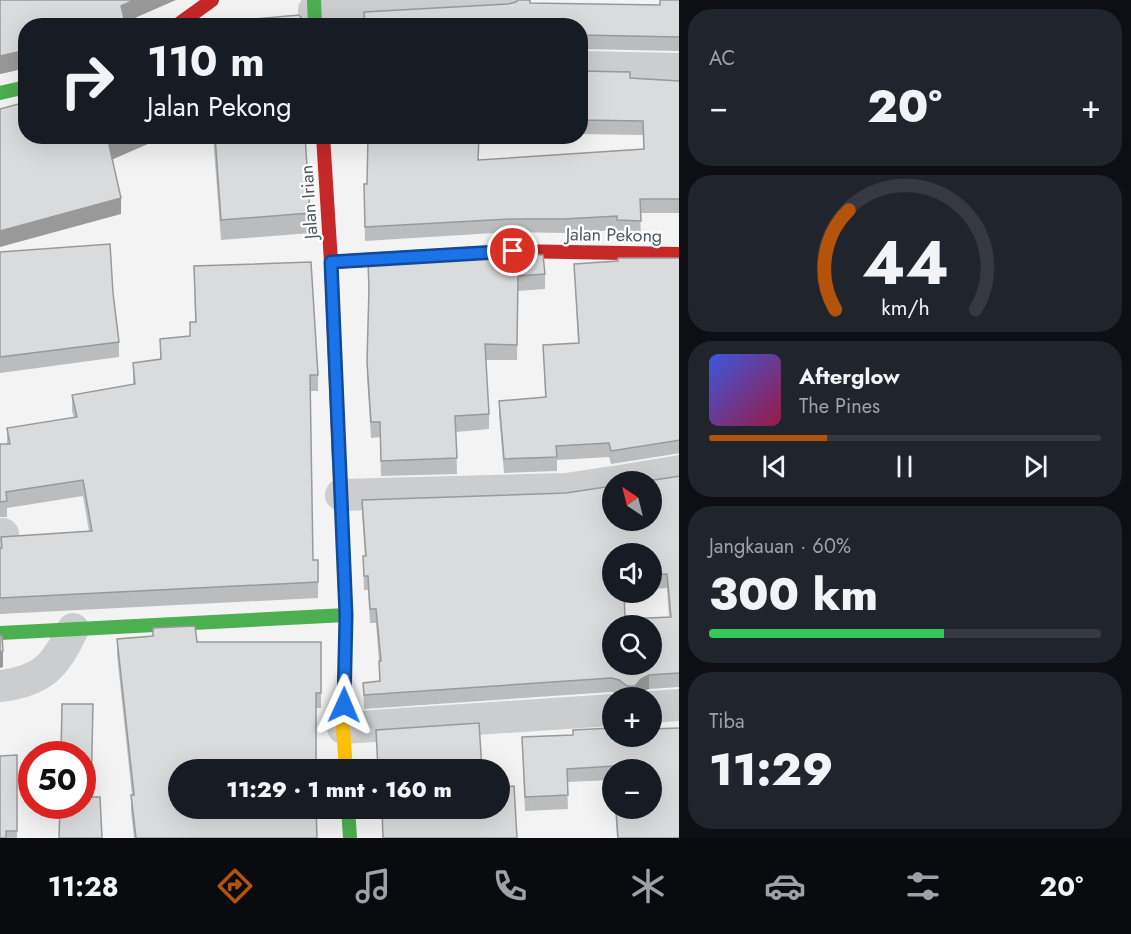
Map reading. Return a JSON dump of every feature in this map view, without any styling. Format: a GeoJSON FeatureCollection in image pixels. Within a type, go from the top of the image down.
{"type":"FeatureCollection","features":[{"type":"Feature","properties":{"kind":"street"},"geometry":{"type":"LineString","coordinates":[[187,18],[212,0]]}},
{"type":"Feature","properties":{"kind":"street"},"geometry":{"type":"LineString","coordinates":[[314,12],[507,0]]}},
{"type":"Feature","properties":{"kind":"street"},"geometry":{"type":"LineString","coordinates":[[588,67],[679,69]]}},
{"type":"Feature","properties":{"kind":"street"},"geometry":{"type":"LineString","coordinates":[[0,93],[18,89]]}},
{"type":"Feature","properties":{"kind":"street","name":"Jalan Irian"},"geometry":{"type":"LineString","coordinates":[[324,144],[331,262],[346,615],[343,728],[345,759]]}},
{"type":"Feature","properties":{"kind":"street","name":"Jalan Pekong"},"geometry":{"type":"LineString","coordinates":[[331,262],[513,251],[679,254]]}},
{"type":"Feature","properties":{"kind":"street"},"geometry":{"type":"LineString","coordinates":[[662,474],[679,471]]}},
{"type":"Feature","properties":{"kind":"street"},"geometry":{"type":"LineString","coordinates":[[341,495],[566,489],[602,484]]}},
{"type":"Feature","properties":{"kind":"street"},"geometry":{"type":"LineString","coordinates":[[0,633],[346,615]]}},
{"type":"Feature","properties":{"kind":"street"},"geometry":{"type":"LineString","coordinates":[[0,686],[20,684],[44,674],[61,654],[73,629]]}},
{"type":"Feature","properties":{"kind":"street"},"geometry":{"type":"LineString","coordinates":[[662,706],[679,705]]}},
{"type":"Feature","properties":{"kind":"street"},"geometry":{"type":"LineString","coordinates":[[343,728],[602,711]]}},
{"type":"Feature","properties":{"kind":"street"},"geometry":{"type":"LineString","coordinates":[[349,819],[350,838]]}},
{"type":"Feature","properties":{"kind":"building"},"geometry":{"type":"Polygon","coordinates":[[[0,0],[134,0],[121,6],[124,18],[18,18],[18,52],[0,56],[0,0]]]}},
{"type":"Feature","properties":{"kind":"building"},"geometry":{"type":"Polygon","coordinates":[[[530,0],[530,3],[660,5],[660,0],[679,0],[679,37],[588,35],[588,18],[364,18],[364,12],[530,0]]]}},
{"type":"Feature","properties":{"kind":"building"},"geometry":{"type":"Polygon","coordinates":[[[299,15],[302,18],[264,18],[299,15]]]}},
{"type":"Feature","properties":{"kind":"building"},"geometry":{"type":"Polygon","coordinates":[[[588,71],[630,72],[630,78],[679,81],[679,199],[640,199],[641,221],[617,220],[617,216],[365,227],[364,184],[367,184],[368,144],[479,144],[478,160],[644,149],[643,121],[588,120],[588,71]]]}},
{"type":"Feature","properties":{"kind":"building"},"geometry":{"type":"Polygon","coordinates":[[[18,104],[18,144],[111,144],[109,145],[121,198],[0,231],[0,109],[18,104]]]}},
{"type":"Feature","properties":{"kind":"building"},"geometry":{"type":"Polygon","coordinates":[[[216,144],[306,144],[310,213],[221,220],[216,144]]]}},
{"type":"Feature","properties":{"kind":"building"},"geometry":{"type":"Polygon","coordinates":[[[110,244],[119,342],[0,357],[0,252],[110,244]]]}},
{"type":"Feature","properties":{"kind":"building"},"geometry":{"type":"Polygon","coordinates":[[[513,254],[543,255],[545,274],[518,276],[517,345],[485,344],[489,414],[455,416],[457,458],[381,461],[380,422],[371,422],[367,362],[368,263],[513,254]]]}},
{"type":"Feature","properties":{"kind":"building"},"geometry":{"type":"Polygon","coordinates":[[[618,258],[679,258],[679,440],[611,451],[609,443],[556,446],[557,457],[504,459],[499,401],[546,397],[543,345],[579,343],[574,264],[618,261],[618,258]]]}},
{"type":"Feature","properties":{"kind":"building"},"geometry":{"type":"Polygon","coordinates":[[[311,262],[318,375],[310,375],[313,560],[318,560],[318,582],[0,598],[1,537],[92,531],[83,480],[6,492],[7,501],[0,502],[0,444],[10,444],[7,428],[77,417],[72,395],[135,384],[133,363],[161,359],[160,339],[190,336],[190,322],[196,322],[194,266],[311,262]]]}},
{"type":"Feature","properties":{"kind":"building"},"geometry":{"type":"Polygon","coordinates":[[[679,476],[679,673],[662,674],[662,617],[671,617],[667,574],[662,574],[662,543],[602,543],[602,603],[624,603],[625,615],[602,615],[602,675],[649,675],[635,686],[627,686],[611,678],[364,695],[363,683],[380,681],[379,661],[381,661],[376,609],[370,609],[368,576],[364,576],[363,556],[366,556],[362,500],[566,493],[602,488],[602,531],[662,531],[662,479],[679,476]]]}},
{"type":"Feature","properties":{"kind":"building"},"geometry":{"type":"Polygon","coordinates":[[[195,626],[197,642],[321,642],[321,693],[316,693],[316,759],[168,759],[168,819],[316,819],[317,838],[136,838],[131,795],[134,795],[117,639],[153,636],[153,628],[195,626]]]}},
{"type":"Feature","properties":{"kind":"building"},"geometry":{"type":"Polygon","coordinates":[[[0,635],[3,651],[0,652],[0,635]]]}},
{"type":"Feature","properties":{"kind":"building"},"geometry":{"type":"Polygon","coordinates":[[[62,704],[93,704],[92,741],[61,741],[62,704]]]}},
{"type":"Feature","properties":{"kind":"building"},"geometry":{"type":"Polygon","coordinates":[[[479,723],[481,759],[377,759],[376,730],[479,723]]]}},
{"type":"Feature","properties":{"kind":"building"},"geometry":{"type":"Polygon","coordinates":[[[679,728],[679,838],[618,838],[617,819],[662,819],[662,759],[602,759],[602,767],[567,769],[568,795],[525,797],[522,737],[573,735],[573,730],[602,729],[602,747],[662,747],[662,729],[679,728]]]}},
{"type":"Feature","properties":{"kind":"building"},"geometry":{"type":"Polygon","coordinates":[[[17,755],[17,831],[6,831],[6,838],[0,838],[0,756],[17,755]]]}},
{"type":"Feature","properties":{"kind":"building"},"geometry":{"type":"Polygon","coordinates":[[[510,786],[514,786],[517,838],[383,838],[382,819],[510,819],[510,786]]]}},
{"type":"Feature","properties":{"kind":"building"},"geometry":{"type":"Polygon","coordinates":[[[96,797],[100,797],[102,838],[59,838],[60,819],[96,819],[96,797]]]}},
{"type":"Feature","properties":{"kind":"traffic: fast"},"geometry":{"type":"LineString","coordinates":[[314,0],[315,18]]}},
{"type":"Feature","properties":{"kind":"traffic: fast"},"geometry":{"type":"LineString","coordinates":[[0,93],[18,89]]}},
{"type":"Feature","properties":{"kind":"traffic: fast"},"geometry":{"type":"LineString","coordinates":[[0,633],[346,615]]}},
{"type":"Feature","properties":{"kind":"traffic: fast"},"geometry":{"type":"LineString","coordinates":[[349,819],[350,838]]}},
{"type":"Feature","properties":{"kind":"traffic: slow"},"geometry":{"type":"LineString","coordinates":[[339,458],[346,615],[343,728],[345,759]]}},
{"type":"Feature","properties":{"kind":"traffic: jam"},"geometry":{"type":"LineString","coordinates":[[187,18],[212,0]]}},
{"type":"Feature","properties":{"kind":"traffic: jam"},"geometry":{"type":"LineString","coordinates":[[324,144],[339,458]]}},
{"type":"Feature","properties":{"kind":"traffic: jam"},"geometry":{"type":"LineString","coordinates":[[331,262],[513,251],[679,254]]}},
{"type":"Feature","properties":{"kind":"route"},"geometry":{"type":"LineString","coordinates":[[344,705],[346,615],[331,262],[513,251]]}}]}
